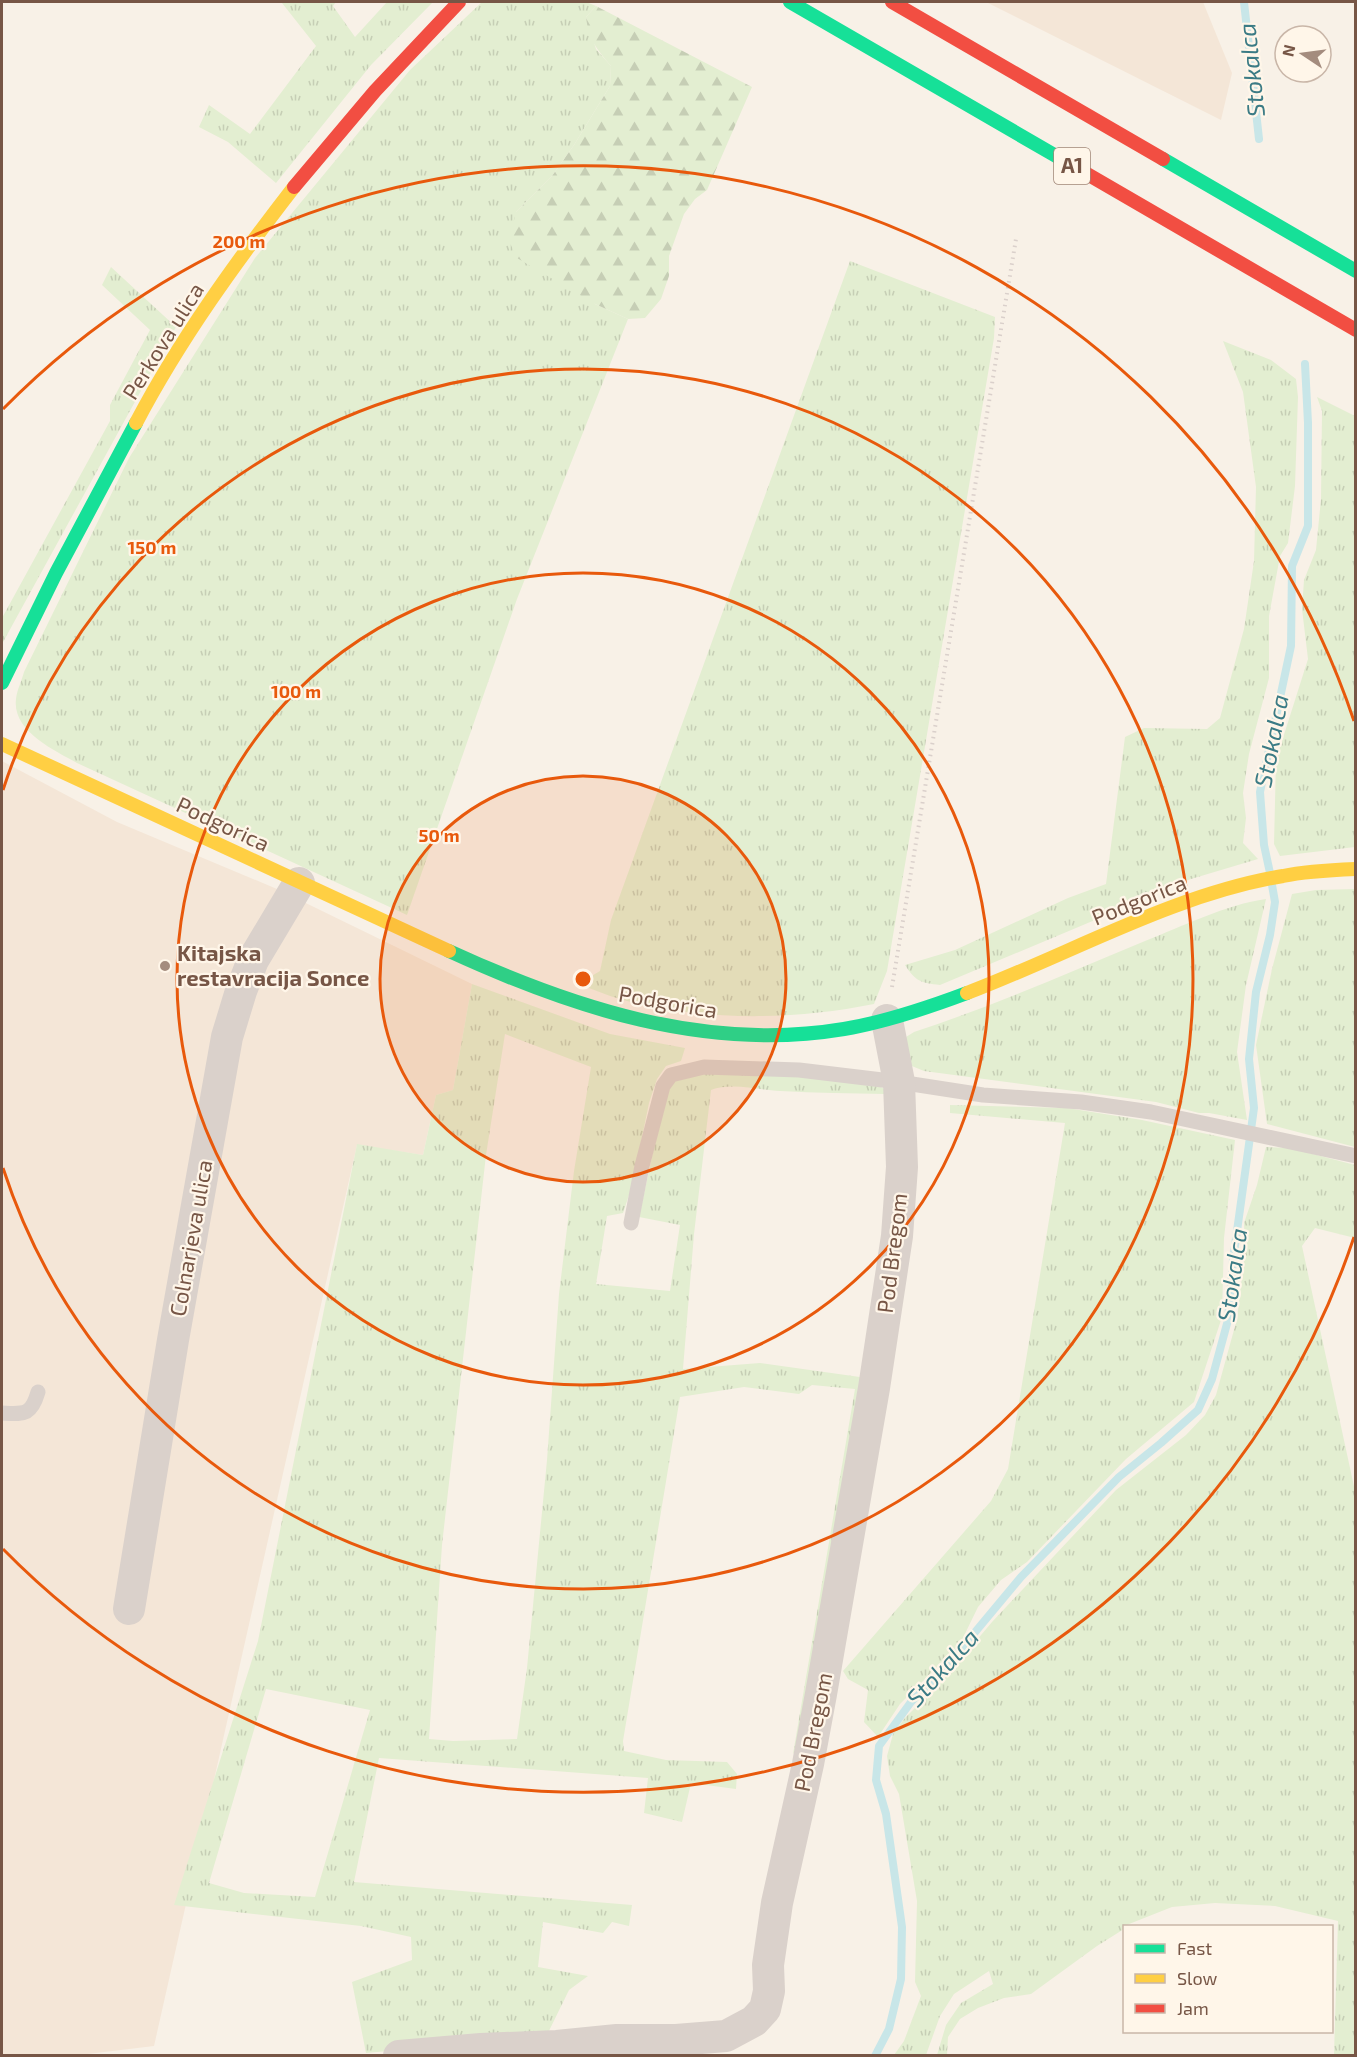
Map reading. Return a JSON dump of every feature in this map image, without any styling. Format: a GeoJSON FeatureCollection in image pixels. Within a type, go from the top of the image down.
{"type":"FeatureCollection","features":[{"type":"Feature","properties":{"kind":"main road","name":"Perkova ulica"},"geometry":{"type":"LineString","coordinates":[[2,683],[43,597],[100,489],[156,387],[197,323],[247,249],[346,123],[459,2]]}},
{"type":"Feature","properties":{"kind":"main road","name":"A1"},"geometry":{"type":"LineString","coordinates":[[790,2],[1356,330]]}},
{"type":"Feature","properties":{"kind":"main road","name":"A1"},"geometry":{"type":"LineString","coordinates":[[892,2],[1356,271]]}},
{"type":"Feature","properties":{"kind":"main road","name":"Podgorica"},"geometry":{"type":"LineString","coordinates":[[2,744],[299,883],[527,984],[600,1011],[678,1029],[721,1033],[789,1035],[837,1030],[887,1020],[976,989],[1154,913],[1243,885],[1300,873],[1356,869]]}},
{"type":"Feature","properties":{"kind":"street","name":"Colnarjeva ulica"},"geometry":{"type":"LineString","coordinates":[[129,1609],[177,1317],[227,1037],[253,960],[299,883]]}},
{"type":"Feature","properties":{"kind":"street","name":"Pod Bregom"},"geometry":{"type":"LineString","coordinates":[[399,2055],[557,2046],[617,2040],[676,2040],[726,2036],[754,2021],[765,2009],[769,1991],[768,1965],[777,1903],[821,1694],[872,1400],[897,1236],[902,1167],[899,1082],[887,1020]]}},
{"type":"Feature","properties":{"kind":"lane"},"geometry":{"type":"LineString","coordinates":[[631,1223],[656,1108],[663,1086],[671,1075],[704,1066],[799,1070],[983,1095],[1081,1102],[1151,1112],[1356,1156]]}},
{"type":"Feature","properties":{"kind":"lane"},"geometry":{"type":"LineString","coordinates":[[2,1413],[25,1414],[32,1408],[38,1392]]}},
{"type":"Feature","properties":{"kind":"path"},"geometry":{"type":"LineString","coordinates":[[887,1020],[1016,239]]}},
{"type":"Feature","properties":{"kind":"shaded area"},"geometry":{"type":"Polygon","coordinates":[[[986,2],[1203,2],[1232,73],[1221,120],[986,2]]]}},
{"type":"Feature","properties":{"kind":"shaded area"},"geometry":{"type":"Polygon","coordinates":[[[2,761],[117,822],[277,889],[472,984],[453,1090],[436,1095],[423,1155],[357,1145],[154,2046],[71,2056],[2,2055],[2,761]]]}},
{"type":"Feature","properties":{"kind":"green space"},"geometry":{"type":"Polygon","coordinates":[[[283,2],[336,2],[333,6],[355,37],[387,2],[433,2],[371,65],[276,183],[228,142],[199,127],[209,105],[250,134],[316,46],[283,2]]]}},
{"type":"Feature","properties":{"kind":"green space"},"geometry":{"type":"Polygon","coordinates":[[[482,2],[586,2],[596,6],[586,17],[596,49],[611,66],[610,86],[552,176],[516,212],[595,304],[628,319],[517,599],[407,915],[77,763],[27,730],[17,710],[16,699],[24,672],[129,458],[255,258],[410,70],[482,2]]]}},
{"type":"Feature","properties":{"kind":"green space"},"geometry":{"type":"Polygon","coordinates":[[[596,6],[752,87],[707,190],[695,199],[684,214],[669,256],[669,276],[661,299],[645,318],[628,319],[595,304],[517,258],[509,241],[516,212],[552,176],[610,86],[611,66],[594,43],[587,25],[586,17],[596,6]]]}},
{"type":"Feature","properties":{"kind":"green space"},"geometry":{"type":"Polygon","coordinates":[[[850,261],[995,317],[994,338],[887,971],[874,1004],[814,1013],[721,1015],[691,1013],[631,1002],[578,984],[600,971],[611,920],[850,261]]]}},
{"type":"Feature","properties":{"kind":"green space"},"geometry":{"type":"Polygon","coordinates":[[[111,267],[176,327],[2,644],[2,618],[110,421],[110,405],[150,330],[102,285],[111,267]]]}},
{"type":"Feature","properties":{"kind":"green space"},"geometry":{"type":"Polygon","coordinates":[[[1223,341],[1271,360],[1296,379],[1298,397],[1295,486],[1288,543],[1280,556],[1269,616],[1269,678],[1249,754],[1243,793],[1246,818],[1243,843],[1258,859],[1191,879],[1123,905],[1095,920],[940,985],[919,980],[905,965],[955,950],[1068,898],[1106,884],[1125,737],[1144,728],[1207,729],[1220,718],[1244,629],[1254,561],[1256,487],[1243,392],[1223,341]]]}},
{"type":"Feature","properties":{"kind":"green space"},"geometry":{"type":"Polygon","coordinates":[[[1317,397],[1355,416],[1355,847],[1280,856],[1274,844],[1276,760],[1308,659],[1302,609],[1304,580],[1316,550],[1321,499],[1322,411],[1317,397]]]}},
{"type":"Feature","properties":{"kind":"green space"},"geometry":{"type":"Polygon","coordinates":[[[1356,889],[1355,1147],[1267,1124],[1256,1045],[1272,969],[1292,894],[1316,890],[1356,889]]]}},
{"type":"Feature","properties":{"kind":"green space"},"geometry":{"type":"Polygon","coordinates":[[[1266,899],[1246,985],[1237,1052],[1247,1120],[1199,1113],[1156,1102],[924,1071],[907,1064],[906,1037],[914,1032],[1002,1000],[1204,917],[1266,899]]]}},
{"type":"Feature","properties":{"kind":"green space"},"geometry":{"type":"Polygon","coordinates":[[[472,984],[610,1034],[685,1048],[681,1061],[666,1066],[657,1079],[649,1103],[632,1186],[623,1213],[607,1216],[596,1284],[670,1291],[680,1225],[639,1217],[667,1087],[678,1077],[704,1072],[816,1076],[874,1084],[885,1089],[886,1094],[793,1092],[736,1087],[711,1090],[694,1234],[683,1369],[760,1363],[867,1378],[803,1736],[793,1754],[855,1389],[812,1385],[799,1394],[744,1387],[680,1397],[623,1741],[624,1751],[666,1760],[727,1762],[737,1774],[736,1789],[691,1783],[682,1822],[644,1813],[648,1778],[379,1758],[354,1882],[632,1905],[629,1926],[612,1922],[603,1933],[543,1922],[538,1967],[588,1976],[569,1990],[546,2037],[366,2053],[352,1982],[412,1960],[411,1937],[361,1926],[174,1905],[258,1641],[357,1144],[423,1155],[436,1095],[453,1090],[472,984]],[[505,1034],[486,1155],[442,1545],[429,1739],[453,1741],[517,1739],[527,1668],[547,1460],[559,1294],[574,1171],[591,1067],[505,1034]],[[266,1689],[209,1883],[244,1893],[315,1897],[370,1710],[266,1689]]]}},
{"type":"Feature","properties":{"kind":"green space"},"geometry":{"type":"Polygon","coordinates":[[[950,1105],[1067,1108],[1142,1120],[1235,1140],[1224,1238],[1222,1317],[1194,1402],[1126,1459],[1027,1562],[1001,1580],[978,1607],[960,1644],[900,1704],[878,1737],[864,1722],[868,1690],[848,1679],[843,1671],[991,1501],[1008,1469],[1065,1123],[950,1113],[950,1105]]]}},
{"type":"Feature","properties":{"kind":"green space"},"geometry":{"type":"Polygon","coordinates":[[[1266,1147],[1290,1148],[1355,1165],[1355,1238],[1315,1228],[1302,1246],[1355,1491],[1355,2055],[1334,2055],[1338,1921],[1275,1906],[1215,1903],[1172,1907],[1123,1925],[1123,1930],[1031,1994],[1004,1998],[978,2008],[960,2019],[948,2037],[947,2055],[937,2055],[946,2025],[961,2003],[993,1984],[989,1971],[954,1994],[940,2016],[926,2055],[894,2055],[904,2041],[921,1996],[915,1982],[917,1901],[899,1794],[890,1776],[887,1756],[893,1734],[992,1622],[1116,1490],[1186,1435],[1205,1415],[1216,1395],[1237,1319],[1245,1250],[1244,1223],[1257,1185],[1266,1147]]]}},
{"type":"Feature","properties":{"kind":"waterway","name":"Stokalca"},"geometry":{"type":"LineString","coordinates":[[1244,2],[1259,139]]}},
{"type":"Feature","properties":{"kind":"waterway","name":"Stokalca"},"geometry":{"type":"LineString","coordinates":[[1270,873],[1264,845],[1260,792],[1291,646],[1292,566],[1308,526],[1308,423],[1305,364]]}},
{"type":"Feature","properties":{"kind":"waterway","name":"Stokalca"},"geometry":{"type":"LineString","coordinates":[[875,2056],[889,2029],[901,1979],[902,1927],[886,1814],[876,1780],[879,1746],[911,1702],[946,1667],[1021,1577],[1119,1477],[1198,1410],[1212,1379],[1228,1320],[1233,1260],[1254,1108],[1249,1059],[1256,992],[1270,935],[1275,902],[1272,885]]}},
{"type":"Feature","properties":{"kind":"traffic: fast"},"geometry":{"type":"LineString","coordinates":[[790,2],[1063,160]]}},
{"type":"Feature","properties":{"kind":"traffic: fast"},"geometry":{"type":"LineString","coordinates":[[1163,159],[1356,271]]}},
{"type":"Feature","properties":{"kind":"traffic: fast"},"geometry":{"type":"LineString","coordinates":[[2,683],[56,573],[136,423]]}},
{"type":"Feature","properties":{"kind":"traffic: fast"},"geometry":{"type":"LineString","coordinates":[[449,951],[496,972],[592,1007],[641,1020],[741,1035],[792,1035],[844,1029],[906,1014],[967,993]]}},
{"type":"Feature","properties":{"kind":"traffic: slow"},"geometry":{"type":"LineString","coordinates":[[136,423],[190,331],[294,187]]}},
{"type":"Feature","properties":{"kind":"traffic: slow"},"geometry":{"type":"LineString","coordinates":[[2,744],[449,951]]}},
{"type":"Feature","properties":{"kind":"traffic: slow"},"geometry":{"type":"LineString","coordinates":[[967,993],[1202,896],[1292,874],[1356,869]]}},
{"type":"Feature","properties":{"kind":"traffic: jam"},"geometry":{"type":"LineString","coordinates":[[294,187],[375,91],[459,2]]}},
{"type":"Feature","properties":{"kind":"traffic: jam"},"geometry":{"type":"LineString","coordinates":[[892,2],[1163,159]]}},
{"type":"Feature","properties":{"kind":"traffic: jam"},"geometry":{"type":"LineString","coordinates":[[1063,160],[1356,330]]}},
{"type":"Feature","properties":{"kind":"place","name":"Kitajska restavracija Sonce"},"geometry":{"type":"Point","coordinates":[165,966]}}]}
